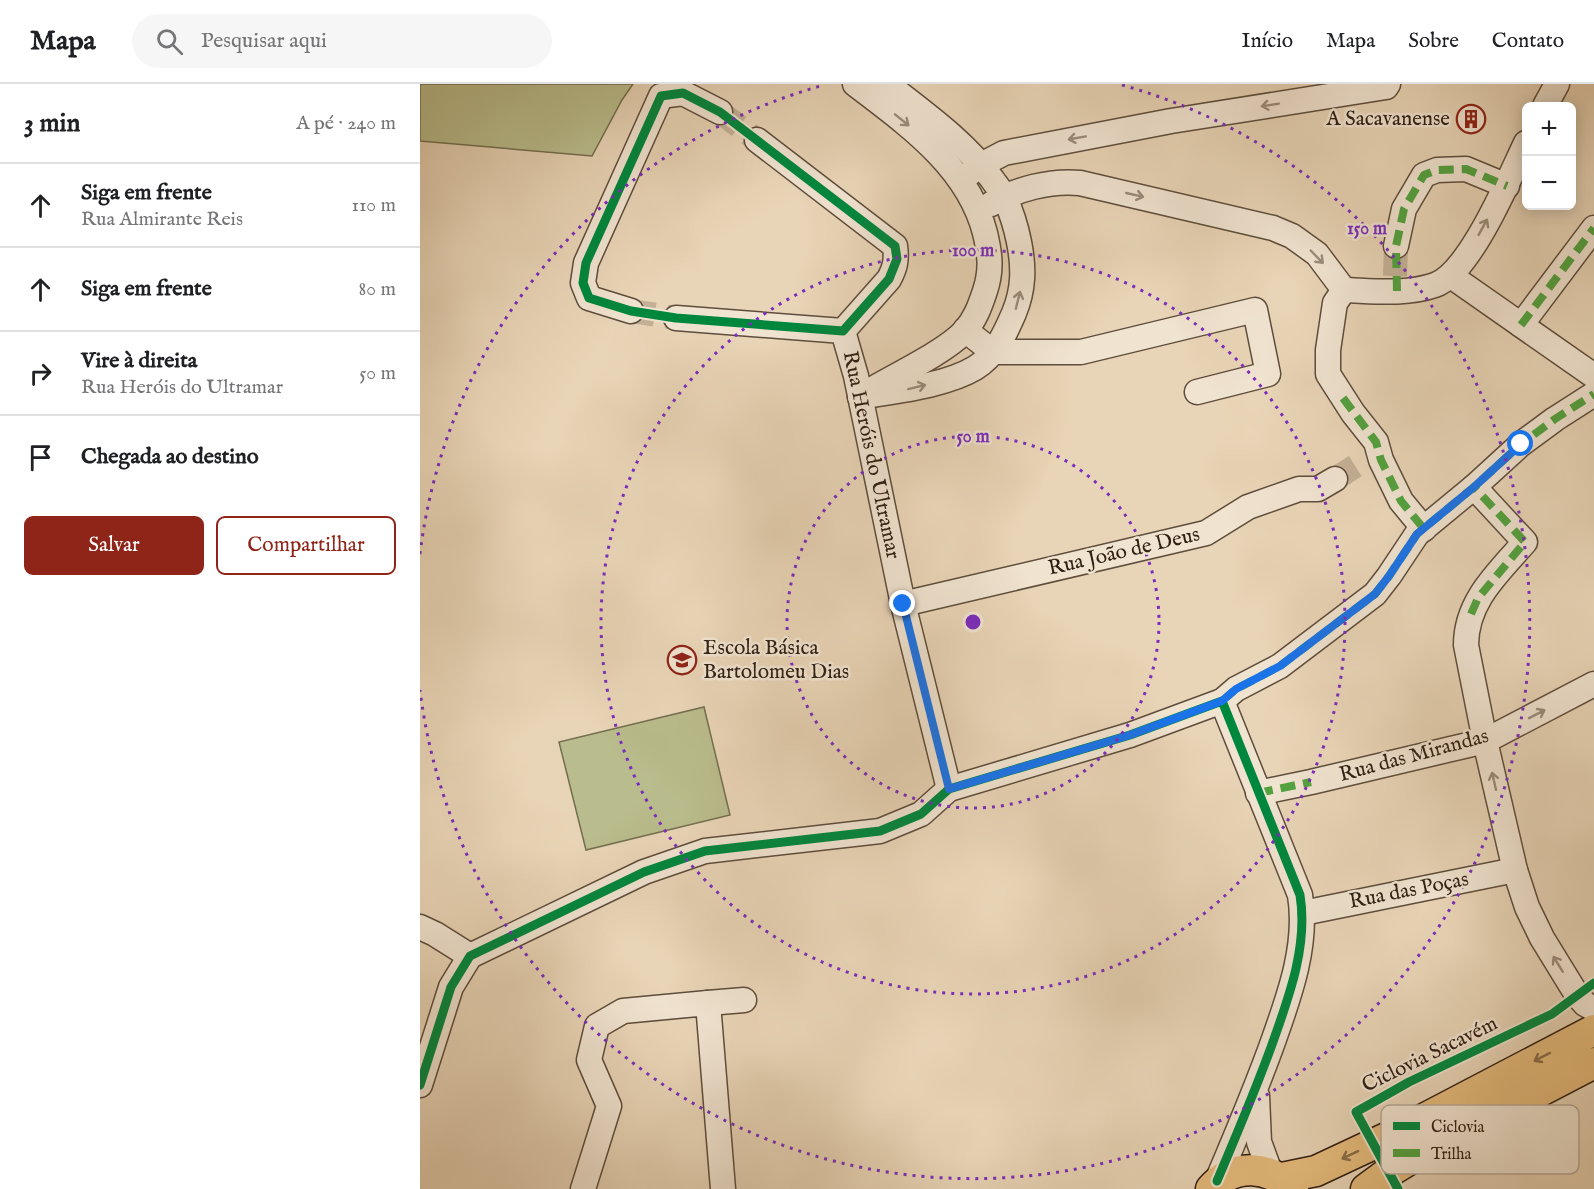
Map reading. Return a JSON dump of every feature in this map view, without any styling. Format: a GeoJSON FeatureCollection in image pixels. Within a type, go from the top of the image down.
{"type":"FeatureCollection","features":[{"type":"Feature","properties":{"kind":"main road"},"geometry":{"type":"LineString","coordinates":[[1450,1105],[1594,1030]]}},
{"type":"Feature","properties":{"kind":"main road"},"geometry":{"type":"LineString","coordinates":[[1514,1105],[1594,1063]]}},
{"type":"Feature","properties":{"kind":"main road"},"geometry":{"type":"LineString","coordinates":[[1214,1185],[1234,1173],[1252,1170],[1282,1180],[1316,1171],[1381,1141]]}},
{"type":"Feature","properties":{"kind":"main road"},"geometry":{"type":"LineString","coordinates":[[1366,1189],[1386,1174]]}},
{"type":"Feature","properties":{"kind":"street"},"geometry":{"type":"LineString","coordinates":[[855,84],[934,148],[961,180],[979,212],[990,255],[989,277],[978,312],[965,330],[951,343],[860,397]]}},
{"type":"Feature","properties":{"kind":"street"},"geometry":{"type":"LineString","coordinates":[[860,397],[907,389],[958,376],[975,368],[993,352],[1007,330],[1017,306],[1024,274],[1017,233],[1005,196],[981,165],[951,135],[887,84]]}},
{"type":"Feature","properties":{"kind":"street"},"geometry":{"type":"LineString","coordinates":[[961,180],[981,165],[1004,153],[1193,117],[1386,87],[1388,84]]}},
{"type":"Feature","properties":{"kind":"street"},"geometry":{"type":"LineString","coordinates":[[1547,102],[1557,84]]}},
{"type":"Feature","properties":{"kind":"street"},"geometry":{"type":"LineString","coordinates":[[631,311],[589,298],[583,283],[586,263],[661,96],[682,93],[720,112]]}},
{"type":"Feature","properties":{"kind":"street"},"geometry":{"type":"LineString","coordinates":[[676,318],[843,331],[889,279],[897,259],[895,246],[757,140]]}},
{"type":"Feature","properties":{"kind":"street"},"geometry":{"type":"LineString","coordinates":[[1424,529],[1401,501],[1371,457],[1376,442],[1328,374],[1328,350],[1335,303],[1344,290],[1396,284],[1406,292],[1437,285],[1451,276],[1471,249],[1507,186],[1522,154]]}},
{"type":"Feature","properties":{"kind":"street"},"geometry":{"type":"LineString","coordinates":[[1396,246],[1404,209],[1424,175],[1437,170],[1466,170],[1507,186]]}},
{"type":"Feature","properties":{"kind":"street"},"geometry":{"type":"LineString","coordinates":[[979,212],[1005,196],[1051,183],[1072,182],[1273,228],[1292,236],[1317,254],[1344,290]]}},
{"type":"Feature","properties":{"kind":"street"},"geometry":{"type":"LineString","coordinates":[[1521,325],[1594,228]]}},
{"type":"Feature","properties":{"kind":"street"},"geometry":{"type":"LineString","coordinates":[[1451,276],[1594,376]]}},
{"type":"Feature","properties":{"kind":"street"},"geometry":{"type":"LineString","coordinates":[[965,330],[993,352],[1081,352],[1255,310],[1268,374],[1197,392]]}},
{"type":"Feature","properties":{"kind":"street","name":"Rua Heróis do Ultramar"},"geometry":{"type":"LineString","coordinates":[[843,331],[856,376],[903,604],[949,789]]}},
{"type":"Feature","properties":{"kind":"street"},"geometry":{"type":"LineString","coordinates":[[420,1085],[451,987],[470,956],[644,872],[705,851],[880,831],[921,814],[949,789],[1130,735],[1222,701],[1236,689],[1280,666],[1375,594],[1417,534],[1521,444],[1594,393]]}},
{"type":"Feature","properties":{"kind":"street","name":"Rua João de Deus"},"geometry":{"type":"LineString","coordinates":[[903,604],[1206,533],[1248,507],[1299,489],[1318,489],[1335,479]]}},
{"type":"Feature","properties":{"kind":"street"},"geometry":{"type":"LineString","coordinates":[[1474,487],[1525,542],[1478,598],[1466,630],[1466,645],[1485,741],[1515,870],[1527,907],[1542,938],[1577,995],[1585,1004],[1594,1009]]}},
{"type":"Feature","properties":{"kind":"street","name":"Rua das Mirandas"},"geometry":{"type":"LineString","coordinates":[[1258,793],[1485,741],[1594,684]]}},
{"type":"Feature","properties":{"kind":"street"},"geometry":{"type":"LineString","coordinates":[[1214,1185],[1256,1090],[1294,983],[1303,913],[1300,895],[1222,701]]}},
{"type":"Feature","properties":{"kind":"street","name":"Rua das Poças"},"geometry":{"type":"LineString","coordinates":[[1303,913],[1515,870]]}},
{"type":"Feature","properties":{"kind":"street"},"geometry":{"type":"LineString","coordinates":[[420,927],[470,956]]}},
{"type":"Feature","properties":{"kind":"street"},"geometry":{"type":"LineString","coordinates":[[584,1189],[609,1106],[589,1060],[597,1026],[623,1011],[744,1000]]}},
{"type":"Feature","properties":{"kind":"street"},"geometry":{"type":"LineString","coordinates":[[708,1003],[723,1189]]}},
{"type":"Feature","properties":{"kind":"street"},"geometry":{"type":"LineString","coordinates":[[1256,1090],[1258,1143],[1282,1180]]}},
{"type":"Feature","properties":{"kind":"green space"},"geometry":{"type":"Polygon","coordinates":[[[420,84],[633,84],[592,156],[420,141],[420,84]]]}},
{"type":"Feature","properties":{"kind":"green space"},"geometry":{"type":"Polygon","coordinates":[[[704,707],[730,815],[586,850],[559,742],[704,707]]]}},
{"type":"Feature","properties":{"kind":"tunnel"},"geometry":{"type":"LineString","coordinates":[[720,112],[757,140]]}},
{"type":"Feature","properties":{"kind":"tunnel"},"geometry":{"type":"LineString","coordinates":[[1395,276],[1396,246]]}},
{"type":"Feature","properties":{"kind":"tunnel"},"geometry":{"type":"LineString","coordinates":[[631,311],[676,318]]}},
{"type":"Feature","properties":{"kind":"tunnel"},"geometry":{"type":"LineString","coordinates":[[1335,479],[1362,462]]}},
{"type":"Feature","properties":{"kind":"marked path"},"geometry":{"type":"LineString","coordinates":[[1397,291],[1396,246],[1404,209],[1424,175],[1437,170],[1466,169],[1507,186]]}},
{"type":"Feature","properties":{"kind":"marked path"},"geometry":{"type":"LineString","coordinates":[[1521,325],[1594,228]]}},
{"type":"Feature","properties":{"kind":"marked path"},"geometry":{"type":"LineString","coordinates":[[1222,701],[1236,689],[1280,666],[1375,594],[1417,534],[1521,444],[1594,394]]}},
{"type":"Feature","properties":{"kind":"marked path"},"geometry":{"type":"LineString","coordinates":[[1343,398],[1376,442],[1381,460],[1401,501],[1424,529]]}},
{"type":"Feature","properties":{"kind":"marked path"},"geometry":{"type":"LineString","coordinates":[[1471,614],[1478,598],[1525,542],[1474,487]]}},
{"type":"Feature","properties":{"kind":"marked path"},"geometry":{"type":"LineString","coordinates":[[1258,793],[1311,782]]}},
{"type":"Feature","properties":{"kind":"cycle path"},"geometry":{"type":"LineString","coordinates":[[683,93],[720,112],[895,246],[897,259],[889,279],[843,331],[676,318],[631,311],[589,298],[583,283],[586,263],[661,96],[683,93]]}},
{"type":"Feature","properties":{"kind":"cycle path"},"geometry":{"type":"LineString","coordinates":[[420,1085],[451,987],[470,956],[644,872],[705,851],[880,831],[921,814],[949,789],[1130,735],[1222,701],[1300,895],[1302,932],[1300,950],[1286,1004],[1261,1075],[1217,1181]]}},
{"type":"Feature","properties":{"kind":"cycle path","name":"Ciclovia Sacavém"},"geometry":{"type":"LineString","coordinates":[[1381,1158],[1356,1112],[1409,1082],[1552,1014],[1594,983]]}},
{"type":"Feature","properties":{"kind":"cycle path","name":"Ciclovia Sacavém"},"geometry":{"type":"LineString","coordinates":[[1390,1174],[1398,1189]]}},
{"type":"Feature","properties":{"kind":"place","name":"A Sacavanense"},"geometry":{"type":"Point","coordinates":[1471,119]}},
{"type":"Feature","properties":{"kind":"place","name":"Escola Básica Bartolomeu Dias"},"geometry":{"type":"Point","coordinates":[682,660]}},
{"type":"Feature","properties":{"kind":"route"},"geometry":{"type":"LineString","coordinates":[[903,604],[949,789],[969,784],[1130,735],[1222,701],[1236,689],[1280,666],[1375,594],[1417,534],[1521,444]]}}]}
